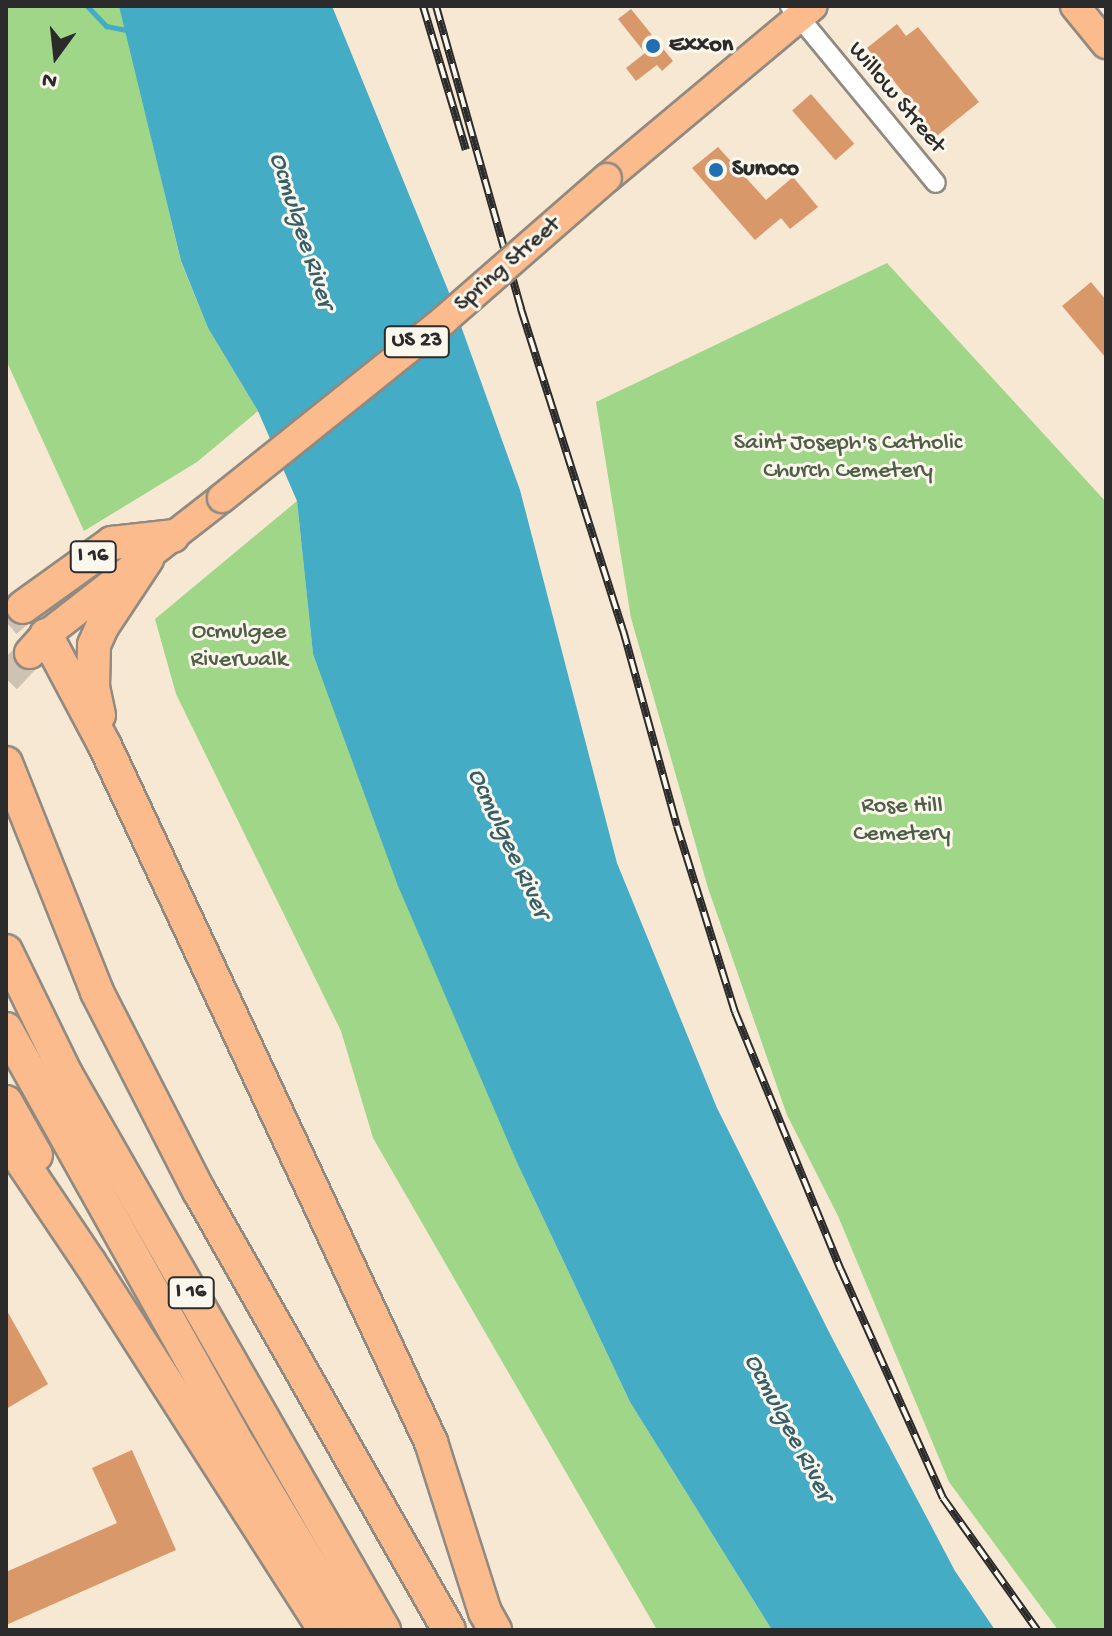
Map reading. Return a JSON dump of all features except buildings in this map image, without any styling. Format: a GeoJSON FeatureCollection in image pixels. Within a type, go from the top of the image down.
{"type":"FeatureCollection","features":[{"type":"Feature","properties":{"kind":"highway","name":"I 16"},"geometry":{"type":"LineString","coordinates":[[23,607],[112,543],[173,536]]}},
{"type":"Feature","properties":{"kind":"highway"},"geometry":{"type":"LineString","coordinates":[[105,746],[93,687],[94,645],[102,627],[147,559]]}},
{"type":"Feature","properties":{"kind":"highway"},"geometry":{"type":"LineString","coordinates":[[34,644],[105,746],[431,1442],[490,1621]]}},
{"type":"Feature","properties":{"kind":"highway","name":"I 16"},"geometry":{"type":"LineString","coordinates":[[8,771],[97,992],[199,1191],[449,1630]]}},
{"type":"Feature","properties":{"kind":"highway","name":"I 16"},"geometry":{"type":"LineString","coordinates":[[6,951],[66,1074],[384,1630]]}},
{"type":"Feature","properties":{"kind":"highway","name":"I 16"},"geometry":{"type":"LineString","coordinates":[[6,1029],[240,1447],[349,1630]]}},
{"type":"Feature","properties":{"kind":"highway"},"geometry":{"type":"LineString","coordinates":[[6,1102],[46,1171],[90,1263]]}},
{"type":"Feature","properties":{"kind":"highway"},"geometry":{"type":"LineString","coordinates":[[6,1138],[90,1263],[324,1630]]}},
{"type":"Feature","properties":{"kind":"main road"},"geometry":{"type":"LineString","coordinates":[[1075,6],[1106,44]]}},
{"type":"Feature","properties":{"kind":"main road","name":"Spring Street"},"geometry":{"type":"LineString","coordinates":[[34,644],[147,559],[444,320],[801,10]]}},
{"type":"Feature","properties":{"kind":"street","name":"Willow Street"},"geometry":{"type":"LineString","coordinates":[[801,10],[936,183]]}},
{"type":"Feature","properties":{"kind":"green space"},"geometry":{"type":"Polygon","coordinates":[[[6,6],[119,6],[121,9],[181,262],[208,328],[258,411],[197,462],[84,531],[6,360],[6,6]]]}},
{"type":"Feature","properties":{"kind":"green space","name":"Rose Hill Cemetery"},"geometry":{"type":"Polygon","coordinates":[[[887,263],[1106,502],[1106,1630],[1058,1630],[949,1482],[838,1216],[787,1115],[708,888],[631,618],[596,402],[887,263]]]}},
{"type":"Feature","properties":{"kind":"green space","name":"Ocmulgee Riverwalk"},"geometry":{"type":"Polygon","coordinates":[[[297,501],[313,654],[519,1167],[630,1402],[772,1630],[657,1630],[373,1138],[341,1031],[176,694],[155,619],[297,501]]]}},
{"type":"Feature","properties":{"kind":"water","name":"Ocmulgee River"},"geometry":{"type":"Polygon","coordinates":[[[119,6],[332,6],[448,290],[520,490],[617,863],[717,1108],[830,1334],[955,1571],[995,1630],[772,1630],[630,1402],[519,1167],[398,886],[313,654],[297,501],[258,411],[208,328],[181,261],[119,6]]]}},
{"type":"Feature","properties":{"kind":"waterway"},"geometry":{"type":"LineString","coordinates":[[87,6],[106,26],[132,31]]}},
{"type":"Feature","properties":{"kind":"tunnel"},"geometry":{"type":"LineString","coordinates":[[6,622],[23,607]]}},
{"type":"Feature","properties":{"kind":"tunnel"},"geometry":{"type":"LineString","coordinates":[[6,679],[30,653]]}},
{"type":"Feature","properties":{"kind":"railway"},"geometry":{"type":"LineString","coordinates":[[423,6],[466,150]]}},
{"type":"Feature","properties":{"kind":"railway"},"geometry":{"type":"LineString","coordinates":[[436,6],[521,309],[623,630],[677,826],[735,1012],[841,1270],[943,1498],[1037,1630]]}},
{"type":"Feature","properties":{"kind":"place","name":"Exxon"},"geometry":{"type":"Point","coordinates":[653,46]}},
{"type":"Feature","properties":{"kind":"place","name":"Sunoco"},"geometry":{"type":"Point","coordinates":[716,170]}},
{"type":"Feature","properties":{"kind":"park label","name":"Saint Joseph's Catholic Church Cemetery"},"geometry":{"type":"Point","coordinates":[848,458]}}]}
